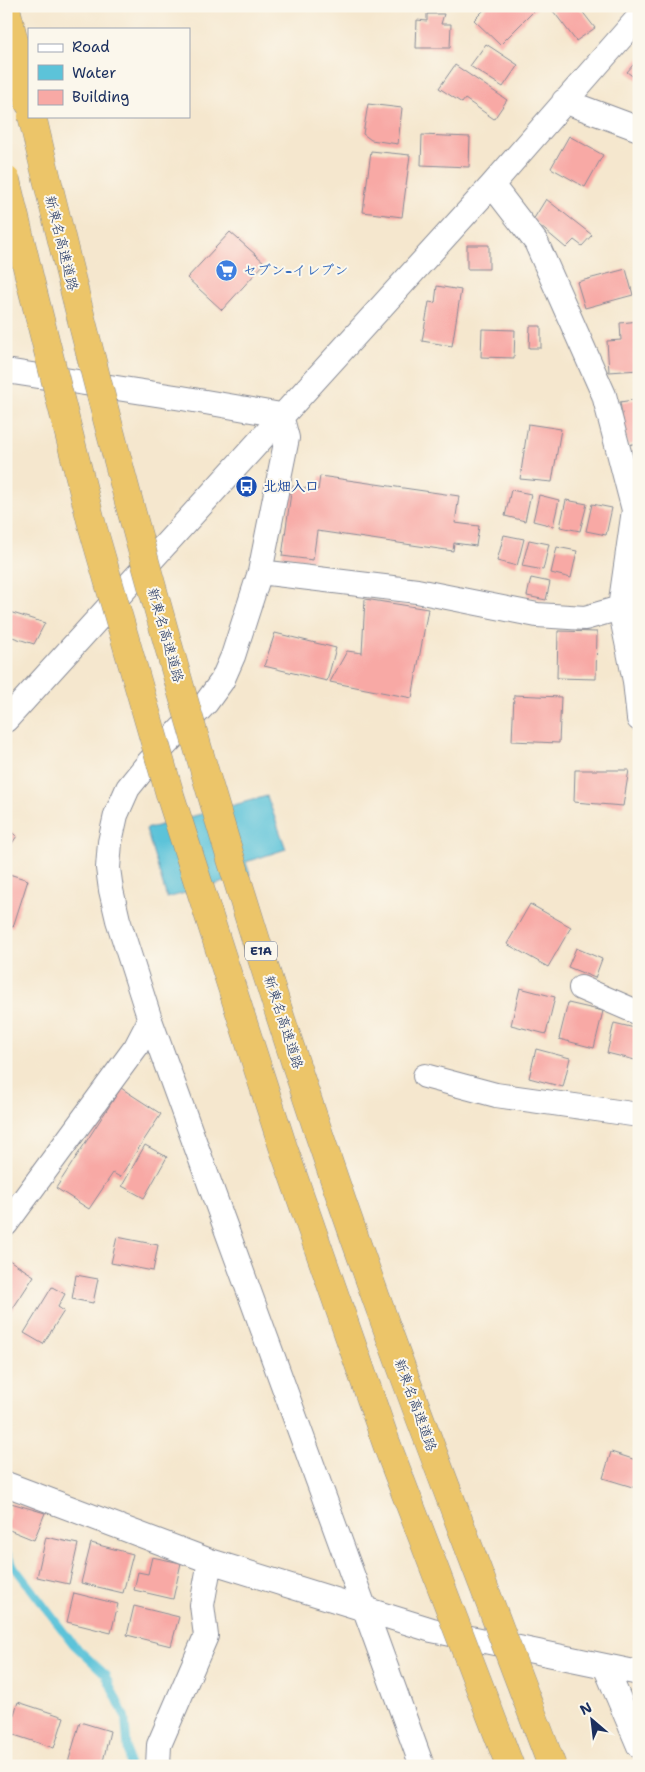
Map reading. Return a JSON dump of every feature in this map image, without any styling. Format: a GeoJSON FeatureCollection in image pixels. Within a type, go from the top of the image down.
{"type":"FeatureCollection","features":[{"type":"Feature","properties":{"kind":"highway"},"geometry":{"type":"LineString","coordinates":[[6,8],[28,100]]}},
{"type":"Feature","properties":{"kind":"highway","name":"新東名高速道路"},"geometry":{"type":"LineString","coordinates":[[32,118],[69,272],[130,510],[208,786],[324,1147],[424,1430],[552,1766]]}},
{"type":"Feature","properties":{"kind":"highway","name":"E1A"},"geometry":{"type":"LineString","coordinates":[[6,180],[92,525],[178,817],[283,1147],[384,1436],[510,1766]]}},
{"type":"Feature","properties":{"kind":"street"},"geometry":{"type":"LineString","coordinates":[[6,720],[492,184],[639,17]]}},
{"type":"Feature","properties":{"kind":"street"},"geometry":{"type":"LineString","coordinates":[[564,100],[639,130]]}},
{"type":"Feature","properties":{"kind":"street"},"geometry":{"type":"LineString","coordinates":[[492,184],[536,242],[604,395],[636,510],[620,608],[636,681],[639,719]]}},
{"type":"Feature","properties":{"kind":"street"},"geometry":{"type":"LineString","coordinates":[[6,371],[281,415]]}},
{"type":"Feature","properties":{"kind":"street"},"geometry":{"type":"LineString","coordinates":[[281,415],[287,438],[260,572],[232,656],[222,681],[206,702],[149,762],[128,788],[116,815],[110,842],[108,868],[118,920],[150,1020],[422,1766]]}},
{"type":"Feature","properties":{"kind":"street"},"geometry":{"type":"LineString","coordinates":[[260,572],[417,591],[538,615],[585,618],[620,608]]}},
{"type":"Feature","properties":{"kind":"street"},"geometry":{"type":"LineString","coordinates":[[581,988],[639,1013]]}},
{"type":"Feature","properties":{"kind":"street"},"geometry":{"type":"LineString","coordinates":[[6,1224],[136,1047],[150,1020]]}},
{"type":"Feature","properties":{"kind":"street"},"geometry":{"type":"LineString","coordinates":[[425,1076],[496,1095],[639,1115]]}},
{"type":"Feature","properties":{"kind":"street"},"geometry":{"type":"LineString","coordinates":[[6,1484],[210,1560],[432,1630],[639,1673]]}},
{"type":"Feature","properties":{"kind":"street"},"geometry":{"type":"LineString","coordinates":[[158,1766],[159,1745],[206,1636],[202,1605],[210,1560]]}},
{"type":"Feature","properties":{"kind":"street"},"geometry":{"type":"LineString","coordinates":[[606,1666],[639,1746]]}},
{"type":"Feature","properties":{"kind":"water"},"geometry":{"type":"Polygon","coordinates":[[[267,796],[286,849],[246,862],[250,875],[167,898],[146,829],[267,796]]]}},
{"type":"Feature","properties":{"kind":"building"},"geometry":{"type":"Polygon","coordinates":[[[484,6],[539,6],[500,45],[474,20],[486,8],[484,6]]]}},
{"type":"Feature","properties":{"kind":"building"},"geometry":{"type":"Polygon","coordinates":[[[578,6],[595,28],[576,41],[550,7],[578,6]]]}},
{"type":"Feature","properties":{"kind":"building"},"geometry":{"type":"Polygon","coordinates":[[[427,14],[444,14],[441,24],[451,24],[450,48],[416,48],[417,20],[427,21],[427,14]]]}},
{"type":"Feature","properties":{"kind":"building"},"geometry":{"type":"Polygon","coordinates":[[[486,44],[518,65],[503,87],[470,66],[486,44]]]}},
{"type":"Feature","properties":{"kind":"building"},"geometry":{"type":"Polygon","coordinates":[[[639,58],[639,81],[627,72],[639,58]]]}},
{"type":"Feature","properties":{"kind":"building"},"geometry":{"type":"Polygon","coordinates":[[[455,65],[507,100],[494,119],[465,99],[462,103],[439,88],[455,65]]]}},
{"type":"Feature","properties":{"kind":"building"},"geometry":{"type":"Polygon","coordinates":[[[368,104],[402,108],[398,144],[371,140],[363,134],[368,104]]]}},
{"type":"Feature","properties":{"kind":"building"},"geometry":{"type":"Polygon","coordinates":[[[422,135],[470,137],[469,167],[421,165],[422,135]]]}},
{"type":"Feature","properties":{"kind":"building"},"geometry":{"type":"Polygon","coordinates":[[[569,136],[603,155],[585,187],[551,168],[569,136]]]}},
{"type":"Feature","properties":{"kind":"building"},"geometry":{"type":"Polygon","coordinates":[[[371,151],[410,155],[402,217],[363,212],[371,151]]]}},
{"type":"Feature","properties":{"kind":"building"},"geometry":{"type":"Polygon","coordinates":[[[546,199],[592,235],[582,246],[574,240],[566,248],[533,220],[546,199]]]}},
{"type":"Feature","properties":{"kind":"building"},"geometry":{"type":"Polygon","coordinates":[[[230,232],[265,263],[222,310],[187,278],[230,232]]]}},
{"type":"Feature","properties":{"kind":"building"},"geometry":{"type":"Polygon","coordinates":[[[467,245],[489,245],[489,269],[467,269],[467,245]]]}},
{"type":"Feature","properties":{"kind":"building"},"geometry":{"type":"Polygon","coordinates":[[[626,269],[633,295],[585,308],[577,282],[626,269]]]}},
{"type":"Feature","properties":{"kind":"building"},"geometry":{"type":"Polygon","coordinates":[[[437,286],[461,290],[452,346],[422,341],[429,302],[435,303],[437,286]]]}},
{"type":"Feature","properties":{"kind":"building"},"geometry":{"type":"Polygon","coordinates":[[[639,321],[639,370],[609,372],[607,341],[621,340],[620,323],[639,321]]]}},
{"type":"Feature","properties":{"kind":"building"},"geometry":{"type":"Polygon","coordinates":[[[530,326],[541,326],[541,348],[529,348],[530,326]]]}},
{"type":"Feature","properties":{"kind":"building"},"geometry":{"type":"Polygon","coordinates":[[[482,329],[515,330],[514,358],[481,357],[482,329]]]}},
{"type":"Feature","properties":{"kind":"building"},"geometry":{"type":"Polygon","coordinates":[[[639,399],[639,443],[627,445],[620,402],[639,399]]]}},
{"type":"Feature","properties":{"kind":"building"},"geometry":{"type":"Polygon","coordinates":[[[528,424],[561,429],[552,482],[520,479],[528,424]]]}},
{"type":"Feature","properties":{"kind":"building"},"geometry":{"type":"Polygon","coordinates":[[[639,449],[639,483],[638,483],[632,450],[639,449]]]}},
{"type":"Feature","properties":{"kind":"building"},"geometry":{"type":"Polygon","coordinates":[[[320,476],[459,496],[455,523],[479,526],[476,546],[454,543],[453,551],[317,531],[313,560],[282,556],[292,486],[318,490],[320,476]]]}},
{"type":"Feature","properties":{"kind":"building"},"geometry":{"type":"Polygon","coordinates":[[[511,490],[531,494],[525,521],[505,516],[511,490]]]}},
{"type":"Feature","properties":{"kind":"building"},"geometry":{"type":"Polygon","coordinates":[[[539,495],[559,500],[553,526],[533,521],[539,495]]]}},
{"type":"Feature","properties":{"kind":"building"},"geometry":{"type":"Polygon","coordinates":[[[566,500],[587,504],[580,531],[560,527],[566,500]]]}},
{"type":"Feature","properties":{"kind":"building"},"geometry":{"type":"Polygon","coordinates":[[[592,504],[612,508],[606,535],[586,531],[592,504]]]}},
{"type":"Feature","properties":{"kind":"building"},"geometry":{"type":"Polygon","coordinates":[[[504,535],[524,539],[517,566],[497,561],[504,535]]]}},
{"type":"Feature","properties":{"kind":"building"},"geometry":{"type":"Polygon","coordinates":[[[529,540],[549,544],[543,570],[522,566],[529,540]]]}},
{"type":"Feature","properties":{"kind":"building"},"geometry":{"type":"Polygon","coordinates":[[[557,547],[577,551],[571,578],[551,573],[557,547]]]}},
{"type":"Feature","properties":{"kind":"building"},"geometry":{"type":"Polygon","coordinates":[[[531,578],[550,582],[546,600],[527,596],[531,578]]]}},
{"type":"Feature","properties":{"kind":"building"},"geometry":{"type":"Polygon","coordinates":[[[365,599],[428,609],[412,698],[330,682],[347,651],[362,653],[365,599]]]}},
{"type":"Feature","properties":{"kind":"building"},"geometry":{"type":"Polygon","coordinates":[[[6,611],[45,623],[34,644],[6,635],[6,611]]]}},
{"type":"Feature","properties":{"kind":"building"},"geometry":{"type":"Polygon","coordinates":[[[558,631],[597,632],[596,679],[557,678],[558,631]]]}},
{"type":"Feature","properties":{"kind":"building"},"geometry":{"type":"Polygon","coordinates":[[[275,633],[336,648],[327,681],[264,666],[275,633]]]}},
{"type":"Feature","properties":{"kind":"building"},"geometry":{"type":"Polygon","coordinates":[[[514,695],[561,697],[559,743],[512,741],[514,695]]]}},
{"type":"Feature","properties":{"kind":"building"},"geometry":{"type":"Polygon","coordinates":[[[575,770],[629,770],[623,806],[574,802],[575,770]]]}},
{"type":"Feature","properties":{"kind":"building"},"geometry":{"type":"Polygon","coordinates":[[[6,829],[17,836],[6,852],[6,829]]]}},
{"type":"Feature","properties":{"kind":"building"},"geometry":{"type":"Polygon","coordinates":[[[6,873],[28,880],[13,927],[6,925],[6,873]]]}},
{"type":"Feature","properties":{"kind":"building"},"geometry":{"type":"Polygon","coordinates":[[[530,904],[571,927],[548,967],[507,944],[530,904]]]}},
{"type":"Feature","properties":{"kind":"building"},"geometry":{"type":"Polygon","coordinates":[[[576,948],[602,959],[595,978],[568,967],[576,948]]]}},
{"type":"Feature","properties":{"kind":"building"},"geometry":{"type":"Polygon","coordinates":[[[520,988],[555,997],[546,1034],[511,1025],[520,988]]]}},
{"type":"Feature","properties":{"kind":"building"},"geometry":{"type":"Polygon","coordinates":[[[568,1003],[603,1011],[594,1048],[559,1039],[568,1003]]]}},
{"type":"Feature","properties":{"kind":"building"},"geometry":{"type":"Polygon","coordinates":[[[614,1023],[639,1029],[639,1061],[607,1053],[614,1023]]]}},
{"type":"Feature","properties":{"kind":"building"},"geometry":{"type":"Polygon","coordinates":[[[536,1049],[570,1058],[563,1087],[529,1078],[536,1049]]]}},
{"type":"Feature","properties":{"kind":"building"},"geometry":{"type":"Polygon","coordinates":[[[121,1088],[161,1114],[120,1177],[113,1173],[89,1209],[56,1188],[121,1088]]]}},
{"type":"Feature","properties":{"kind":"building"},"geometry":{"type":"Polygon","coordinates":[[[145,1145],[167,1157],[144,1198],[122,1186],[145,1145]]]}},
{"type":"Feature","properties":{"kind":"building"},"geometry":{"type":"Polygon","coordinates":[[[117,1237],[158,1245],[153,1271],[111,1263],[117,1237]]]}},
{"type":"Feature","properties":{"kind":"building"},"geometry":{"type":"Polygon","coordinates":[[[6,1258],[34,1276],[6,1319],[6,1258]]]}},
{"type":"Feature","properties":{"kind":"building"},"geometry":{"type":"Polygon","coordinates":[[[76,1275],[98,1279],[93,1303],[72,1299],[76,1275]]]}},
{"type":"Feature","properties":{"kind":"building"},"geometry":{"type":"Polygon","coordinates":[[[52,1287],[65,1294],[58,1307],[64,1311],[43,1344],[24,1333],[52,1287]]]}},
{"type":"Feature","properties":{"kind":"building"},"geometry":{"type":"Polygon","coordinates":[[[611,1452],[639,1461],[639,1489],[603,1478],[611,1452]]]}},
{"type":"Feature","properties":{"kind":"building"},"geometry":{"type":"Polygon","coordinates":[[[11,1503],[45,1513],[34,1540],[7,1529],[11,1503]]]}},
{"type":"Feature","properties":{"kind":"building"},"geometry":{"type":"Polygon","coordinates":[[[46,1537],[78,1544],[69,1584],[37,1577],[46,1537]]]}},
{"type":"Feature","properties":{"kind":"building"},"geometry":{"type":"Polygon","coordinates":[[[91,1543],[133,1554],[123,1593],[81,1583],[91,1543]]]}},
{"type":"Feature","properties":{"kind":"building"},"geometry":{"type":"Polygon","coordinates":[[[152,1557],[181,1563],[173,1599],[134,1590],[138,1572],[148,1574],[152,1557]]]}},
{"type":"Feature","properties":{"kind":"building"},"geometry":{"type":"Polygon","coordinates":[[[74,1593],[118,1604],[111,1633],[67,1622],[74,1593]]]}},
{"type":"Feature","properties":{"kind":"building"},"geometry":{"type":"Polygon","coordinates":[[[134,1606],[179,1617],[171,1646],[127,1635],[134,1606]]]}},
{"type":"Feature","properties":{"kind":"building"},"geometry":{"type":"Polygon","coordinates":[[[18,1702],[64,1717],[54,1748],[8,1733],[18,1702]]]}},
{"type":"Feature","properties":{"kind":"building"},"geometry":{"type":"Polygon","coordinates":[[[80,1722],[110,1731],[102,1766],[67,1766],[80,1722]]]}},
{"type":"Feature","properties":{"kind":"waterway"},"geometry":{"type":"LineString","coordinates":[[6,1551],[12,1564],[73,1644],[105,1674],[125,1717],[129,1766]]}},
{"type":"Feature","properties":{"kind":"place","name":"セブン-イレブン"},"geometry":{"type":"Point","coordinates":[227,270]}},
{"type":"Feature","properties":{"kind":"place","name":"北畑入口"},"geometry":{"type":"Point","coordinates":[247,486]}}]}
